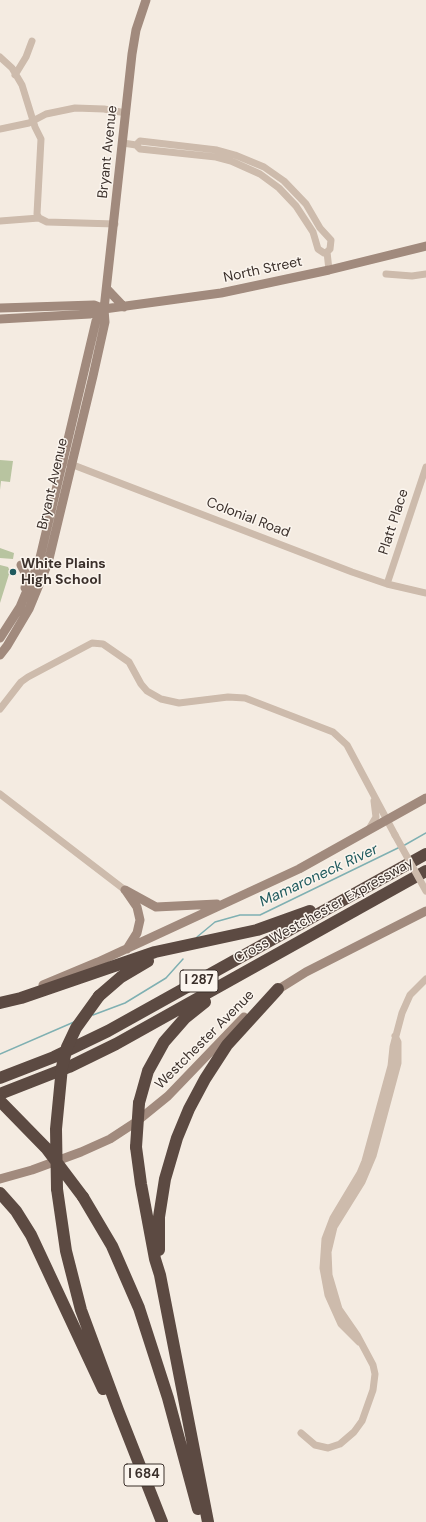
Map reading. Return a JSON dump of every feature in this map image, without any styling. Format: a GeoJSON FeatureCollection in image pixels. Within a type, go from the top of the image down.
{"type":"FeatureCollection","features":[{"type":"Feature","properties":{"kind":"highway","name":"Cross Westchester Expressway"},"geometry":{"type":"LineString","coordinates":[[0,1078],[45,1061],[99,1036],[426,854]]}},
{"type":"Feature","properties":{"kind":"highway","name":"Cross Westchester Expressway"},"geometry":{"type":"LineString","coordinates":[[0,1094],[50,1075],[102,1051],[426,871]]}},
{"type":"Feature","properties":{"kind":"highway"},"geometry":{"type":"LineString","coordinates":[[125,1428],[88,1332],[75,1290],[62,1232],[57,1189],[56,1129],[62,1067],[76,1028],[99,996],[120,977],[143,963],[168,953],[281,923],[370,885]]}},
{"type":"Feature","properties":{"kind":"highway"},"geometry":{"type":"LineString","coordinates":[[0,1001],[21,998],[155,952],[214,941]]}},
{"type":"Feature","properties":{"kind":"highway"},"geometry":{"type":"LineString","coordinates":[[208,1522],[142,1190],[136,1147],[136,1121],[145,1080],[152,1063],[174,1029],[197,1008],[260,964]]}},
{"type":"Feature","properties":{"kind":"highway"},"geometry":{"type":"LineString","coordinates":[[160,1275],[159,1226],[162,1195],[172,1155],[183,1123],[200,1086],[218,1058],[243,1026],[278,989]]}},
{"type":"Feature","properties":{"kind":"highway"},"geometry":{"type":"LineString","coordinates":[[0,1100],[46,1148],[83,1197],[112,1246],[139,1308],[168,1398],[202,1522]]}},
{"type":"Feature","properties":{"kind":"highway"},"geometry":{"type":"LineString","coordinates":[[0,1193],[12,1207],[31,1235],[105,1393],[125,1428]]}},
{"type":"Feature","properties":{"kind":"highway"},"geometry":{"type":"LineString","coordinates":[[0,1197],[12,1207]]}},
{"type":"Feature","properties":{"kind":"highway","name":"I 684"},"geometry":{"type":"LineString","coordinates":[[125,1428],[162,1522]]}},
{"type":"Feature","properties":{"kind":"main road","name":"Bryant Avenue"},"geometry":{"type":"LineString","coordinates":[[0,654],[24,619],[38,590],[48,563],[105,322],[104,309],[115,224],[136,30],[146,0]]}},
{"type":"Feature","properties":{"kind":"main road","name":"North Street"},"geometry":{"type":"LineString","coordinates":[[0,319],[90,314],[104,309],[221,293],[329,270],[426,246]]}},
{"type":"Feature","properties":{"kind":"main road"},"geometry":{"type":"LineString","coordinates":[[107,289],[124,307]]}},
{"type":"Feature","properties":{"kind":"main road","name":"North Street"},"geometry":{"type":"LineString","coordinates":[[0,308],[94,305],[104,309]]}},
{"type":"Feature","properties":{"kind":"main road","name":"Bryant Avenue"},"geometry":{"type":"LineString","coordinates":[[0,638],[20,607],[39,562],[96,321],[104,309]]}},
{"type":"Feature","properties":{"kind":"main road"},"geometry":{"type":"LineString","coordinates":[[0,630],[13,610],[26,584],[27,576],[21,565]]}},
{"type":"Feature","properties":{"kind":"main road"},"geometry":{"type":"LineString","coordinates":[[0,1001],[50,982],[126,949],[298,869],[426,798]]}},
{"type":"Feature","properties":{"kind":"main road"},"geometry":{"type":"LineString","coordinates":[[125,890],[150,905],[159,908],[207,905],[230,901]]}},
{"type":"Feature","properties":{"kind":"main road"},"geometry":{"type":"LineString","coordinates":[[125,890],[137,907],[140,920],[136,934],[126,949]]}},
{"type":"Feature","properties":{"kind":"main road","name":"Westchester Avenue"},"geometry":{"type":"LineString","coordinates":[[0,1179],[32,1170],[76,1154],[105,1141],[136,1122],[168,1096],[254,1008],[278,989],[306,972],[426,911]]}},
{"type":"Feature","properties":{"kind":"street"},"geometry":{"type":"LineString","coordinates":[[16,75],[26,57],[32,41]]}},
{"type":"Feature","properties":{"kind":"street"},"geometry":{"type":"LineString","coordinates":[[0,57],[16,75],[22,85],[33,121],[41,139],[37,214],[39,218]]}},
{"type":"Feature","properties":{"kind":"street"},"geometry":{"type":"LineString","coordinates":[[0,130],[33,121],[46,114],[75,108],[104,109],[126,113]]}},
{"type":"Feature","properties":{"kind":"street"},"geometry":{"type":"LineString","coordinates":[[123,143],[136,144],[140,141],[254,162],[284,181],[306,204],[320,228],[332,244],[327,252],[329,270]]}},
{"type":"Feature","properties":{"kind":"street"},"geometry":{"type":"LineString","coordinates":[[217,154],[249,169],[279,188],[296,206],[313,232],[318,249],[324,253],[327,252]]}},
{"type":"Feature","properties":{"kind":"street"},"geometry":{"type":"LineString","coordinates":[[279,188],[284,181]]}},
{"type":"Feature","properties":{"kind":"street"},"geometry":{"type":"LineString","coordinates":[[0,221],[39,218],[47,222],[115,224]]}},
{"type":"Feature","properties":{"kind":"street"},"geometry":{"type":"LineString","coordinates":[[313,232],[320,228]]}},
{"type":"Feature","properties":{"kind":"street"},"geometry":{"type":"LineString","coordinates":[[386,274],[412,276],[426,274]]}},
{"type":"Feature","properties":{"kind":"street","name":"Colonial Road"},"geometry":{"type":"LineString","coordinates":[[62,461],[387,584],[426,593]]}},
{"type":"Feature","properties":{"kind":"street","name":"Platt Place"},"geometry":{"type":"LineString","coordinates":[[387,584],[426,467]]}},
{"type":"Feature","properties":{"kind":"street"},"geometry":{"type":"LineString","coordinates":[[0,709],[21,682],[28,677],[92,643],[99,643],[122,656],[129,662],[141,684],[147,691],[161,699],[179,703],[228,697],[245,698],[333,732],[347,745],[426,891]]}},
{"type":"Feature","properties":{"kind":"street"},"geometry":{"type":"LineString","coordinates":[[0,794],[125,890]]}},
{"type":"Feature","properties":{"kind":"street"},"geometry":{"type":"LineString","coordinates":[[368,830],[376,817],[374,797]]}},
{"type":"Feature","properties":{"kind":"street"},"geometry":{"type":"LineString","coordinates":[[301,1433],[314,1444],[328,1448],[340,1444],[357,1428],[369,1407],[375,1380],[373,1365],[364,1346],[339,1309],[329,1275],[328,1252],[334,1227],[362,1182],[373,1156],[398,1063],[398,1042],[395,1036],[402,1013],[410,994],[426,979]]}},
{"type":"Feature","properties":{"kind":"green space"},"geometry":{"type":"Polygon","coordinates":[[[0,460],[13,461],[10,482],[1,481],[0,490],[0,460]]]}},
{"type":"Feature","properties":{"kind":"green space"},"geometry":{"type":"Polygon","coordinates":[[[0,548],[14,553],[13,559],[0,558],[0,548]]]}},
{"type":"Feature","properties":{"kind":"green space"},"geometry":{"type":"Polygon","coordinates":[[[0,565],[8,567],[10,571],[0,603],[0,565]]]}},
{"type":"Feature","properties":{"kind":"waterway","name":"Mamaroneck River"},"geometry":{"type":"LineString","coordinates":[[403,846],[426,833]]}},
{"type":"Feature","properties":{"kind":"waterway","name":"Mamaroneck River"},"geometry":{"type":"LineString","coordinates":[[197,937],[215,922],[240,915],[260,915],[400,847]]}},
{"type":"Feature","properties":{"kind":"waterway","name":"Mamaroneck River"},"geometry":{"type":"LineString","coordinates":[[93,1015],[125,1003],[166,978],[183,959]]}},
{"type":"Feature","properties":{"kind":"waterway","name":"Mamaroneck River"},"geometry":{"type":"LineString","coordinates":[[0,1054],[74,1022]]}},
{"type":"Feature","properties":{"kind":"place","name":"White Plains High School"},"geometry":{"type":"Point","coordinates":[13,572]}}]}
